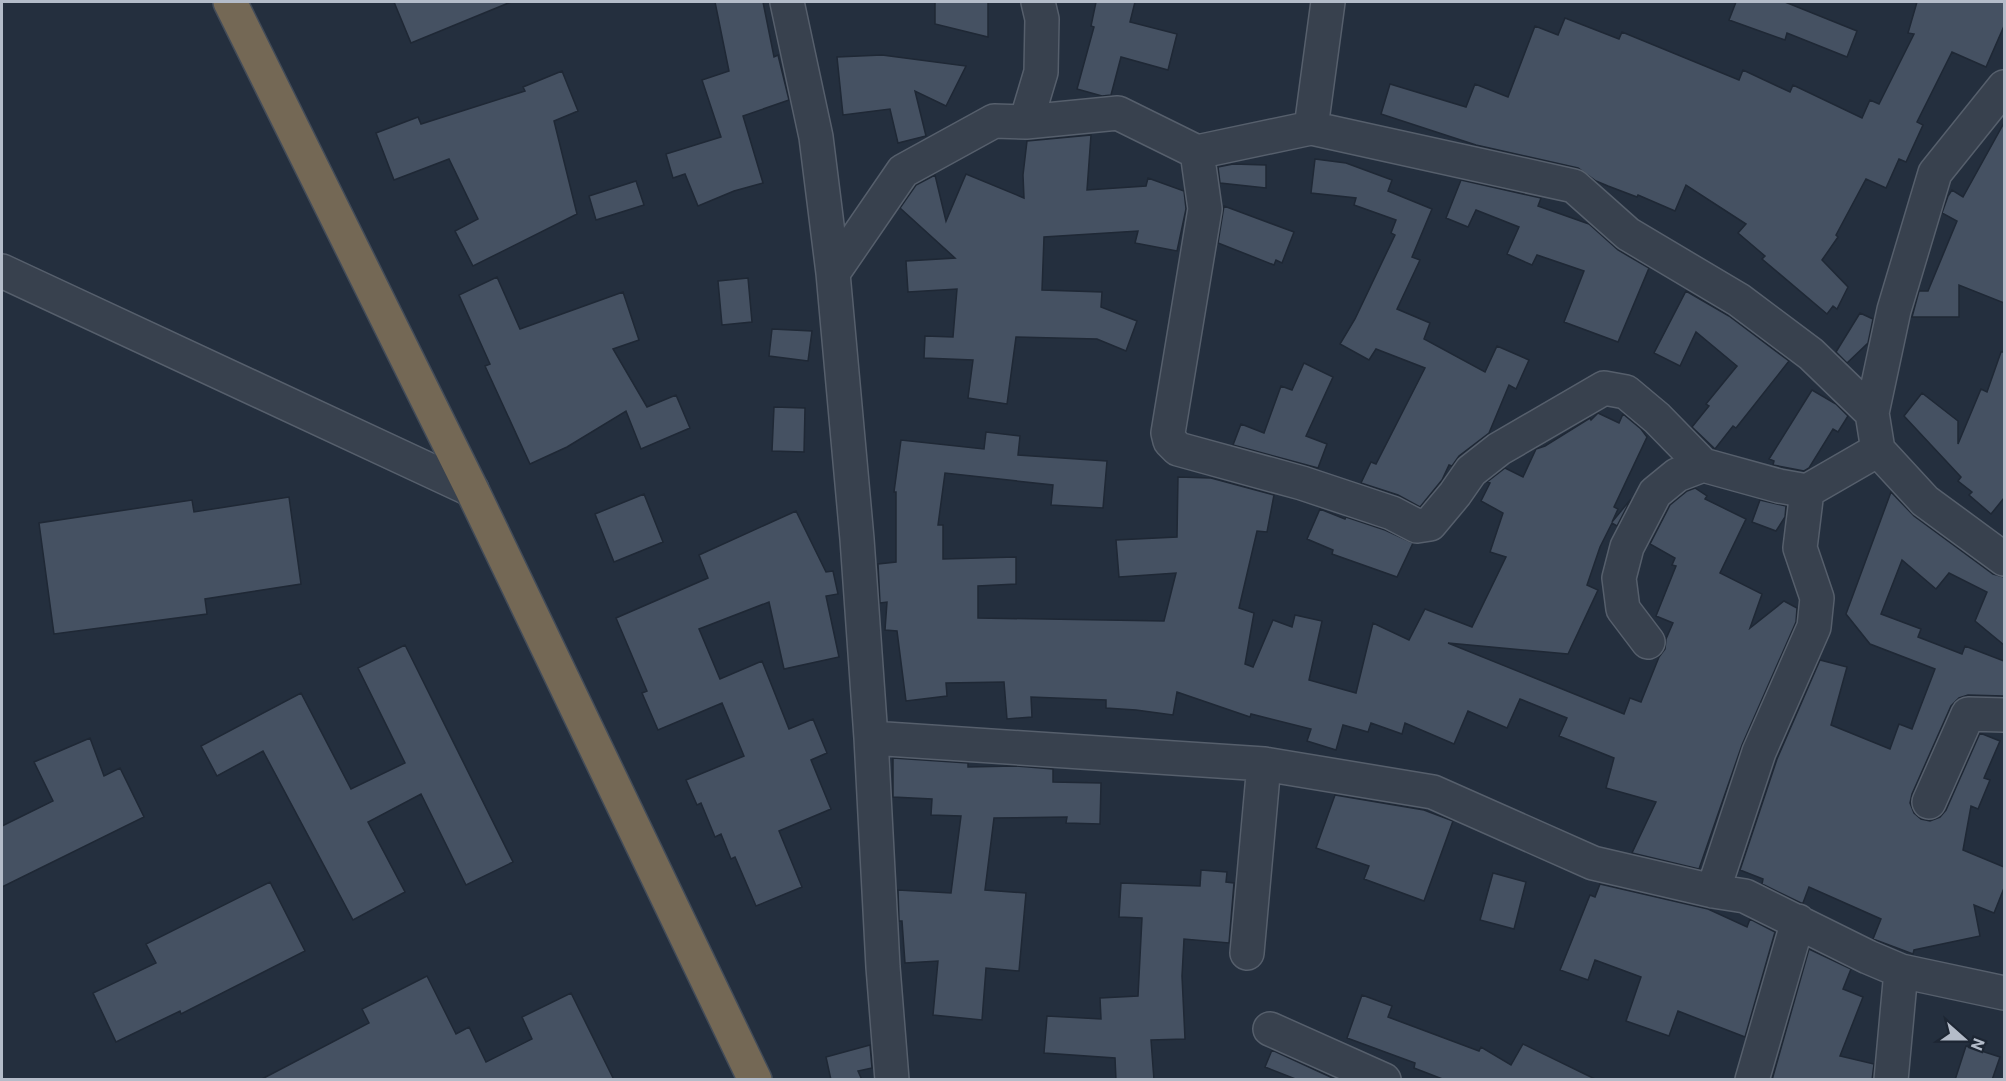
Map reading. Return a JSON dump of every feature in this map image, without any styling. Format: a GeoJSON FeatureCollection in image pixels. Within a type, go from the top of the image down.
{"type":"FeatureCollection","features":[{"type":"Feature","properties":{"kind":"highway"},"geometry":{"type":"LineString","coordinates":[[230,2],[472,490],[755,1080]]}},
{"type":"Feature","properties":{"kind":"street"},"geometry":{"type":"LineString","coordinates":[[787,2],[816,137],[833,273],[857,539],[892,1080]]}},
{"type":"Feature","properties":{"kind":"street"},"geometry":{"type":"LineString","coordinates":[[1026,122],[1041,72],[1042,19],[1038,2]]}},
{"type":"Feature","properties":{"kind":"street"},"geometry":{"type":"LineString","coordinates":[[1311,128],[1328,2]]}},
{"type":"Feature","properties":{"kind":"street"},"geometry":{"type":"LineString","coordinates":[[2004,87],[1935,173],[1894,310],[1872,413],[1878,450],[1925,501],[2004,559]]}},
{"type":"Feature","properties":{"kind":"street"},"geometry":{"type":"LineString","coordinates":[[833,273],[903,171],[994,121],[1026,122],[1118,113],[1197,152],[1311,128],[1574,186],[1628,234],[1739,300],[1811,354],[1872,413]]}},
{"type":"Feature","properties":{"kind":"street"},"geometry":{"type":"LineString","coordinates":[[1197,152],[1205,209],[1168,433],[1170,441],[1178,449],[1302,483],[1392,513],[1417,526],[1430,524],[1471,471],[1499,449],[1604,388],[1626,392],[1657,418],[1703,465],[1779,486],[1807,491],[1878,450]]}},
{"type":"Feature","properties":{"kind":"street"},"geometry":{"type":"LineString","coordinates":[[2,272],[472,490]]}},
{"type":"Feature","properties":{"kind":"street"},"geometry":{"type":"LineString","coordinates":[[1648,642],[1623,609],[1619,578],[1627,547],[1655,493],[1677,475],[1703,465]]}},
{"type":"Feature","properties":{"kind":"street"},"geometry":{"type":"LineString","coordinates":[[1713,891],[1759,752],[1814,627],[1817,598],[1800,548],[1807,491]]}},
{"type":"Feature","properties":{"kind":"street"},"geometry":{"type":"LineString","coordinates":[[1929,802],[1968,714],[2004,715]]}},
{"type":"Feature","properties":{"kind":"street"},"geometry":{"type":"LineString","coordinates":[[871,738],[1264,764],[1433,792],[1593,862],[1713,891],[1745,896],[1901,971],[2004,993]]}},
{"type":"Feature","properties":{"kind":"street"},"geometry":{"type":"LineString","coordinates":[[1247,953],[1264,764]]}},
{"type":"Feature","properties":{"kind":"street"},"geometry":{"type":"LineString","coordinates":[[1752,1080],[1798,921]]}},
{"type":"Feature","properties":{"kind":"street"},"geometry":{"type":"LineString","coordinates":[[1891,1080],[1901,971]]}},
{"type":"Feature","properties":{"kind":"street"},"geometry":{"type":"LineString","coordinates":[[1270,1029],[1384,1080]]}},
{"type":"Feature","properties":{"kind":"building"},"geometry":{"type":"Polygon","coordinates":[[[394,2],[511,2],[411,43],[394,2]]]}},
{"type":"Feature","properties":{"kind":"building"},"geometry":{"type":"Polygon","coordinates":[[[715,2],[763,2],[774,57],[778,55],[789,100],[743,116],[763,183],[734,191],[698,206],[685,174],[673,178],[666,154],[721,137],[702,80],[729,71],[715,2]]]}},
{"type":"Feature","properties":{"kind":"building"},"geometry":{"type":"Polygon","coordinates":[[[935,2],[988,2],[988,37],[935,24],[935,2]]]}},
{"type":"Feature","properties":{"kind":"building"},"geometry":{"type":"Polygon","coordinates":[[[1096,2],[1135,2],[1130,22],[1177,34],[1168,70],[1121,57],[1111,95],[1102,96],[1077,89],[1094,27],[1091,26],[1096,2]]]}},
{"type":"Feature","properties":{"kind":"building"},"geometry":{"type":"Polygon","coordinates":[[[1736,2],[1785,2],[1857,31],[1847,57],[1787,33],[1785,40],[1729,20],[1736,2]]]}},
{"type":"Feature","properties":{"kind":"building"},"geometry":{"type":"Polygon","coordinates":[[[1917,2],[2004,2],[2004,26],[1986,67],[1952,52],[1917,122],[1923,125],[1906,162],[1899,159],[1886,188],[1866,179],[1836,235],[1838,237],[1822,260],[1848,287],[1837,309],[1833,306],[1827,314],[1762,259],[1765,256],[1738,233],[1746,224],[1686,185],[1675,211],[1638,195],[1637,197],[1596,181],[1578,168],[1476,145],[1381,114],[1390,84],[1466,107],[1475,84],[1508,97],[1535,26],[1558,35],[1565,18],[1619,39],[1622,32],[1739,80],[1743,70],[1790,92],[1793,85],[1862,118],[1870,100],[1879,104],[1914,34],[1908,33],[1917,2]]]}},
{"type":"Feature","properties":{"kind":"building"},"geometry":{"type":"Polygon","coordinates":[[[882,55],[966,66],[946,106],[915,91],[926,136],[898,143],[890,109],[843,115],[837,57],[882,55]]]}},
{"type":"Feature","properties":{"kind":"building"},"geometry":{"type":"Polygon","coordinates":[[[562,71],[578,111],[554,121],[577,214],[473,266],[455,231],[478,219],[449,159],[394,180],[376,133],[418,117],[421,124],[525,91],[523,87],[562,71]]]}},
{"type":"Feature","properties":{"kind":"building"},"geometry":{"type":"Polygon","coordinates":[[[2004,123],[2004,303],[1959,285],[1959,317],[1912,317],[1919,291],[1928,291],[1957,221],[1942,213],[1948,196],[1952,190],[1963,197],[2004,123]]]}},
{"type":"Feature","properties":{"kind":"building"},"geometry":{"type":"Polygon","coordinates":[[[1091,135],[1087,190],[1146,186],[1148,178],[1184,191],[1186,209],[1177,251],[1135,243],[1138,231],[1044,237],[1042,290],[1102,292],[1101,307],[1137,321],[1126,351],[1097,339],[1016,337],[1007,404],[968,398],[973,360],[924,358],[925,336],[953,337],[957,289],[908,292],[906,261],[955,258],[900,208],[916,185],[935,175],[946,221],[966,174],[1024,198],[1023,175],[1027,141],[1091,135]]]}},
{"type":"Feature","properties":{"kind":"building"},"geometry":{"type":"Polygon","coordinates":[[[1315,159],[1346,163],[1392,180],[1388,191],[1432,209],[1412,257],[1420,260],[1397,309],[1430,323],[1424,339],[1485,372],[1497,346],[1529,360],[1516,389],[1509,385],[1489,433],[1459,456],[1452,466],[1449,465],[1442,480],[1420,507],[1398,495],[1361,483],[1371,462],[1376,464],[1425,368],[1376,349],[1369,360],[1340,344],[1355,319],[1395,235],[1391,233],[1396,220],[1354,205],[1356,198],[1311,193],[1315,159]]]}},
{"type":"Feature","properties":{"kind":"building"},"geometry":{"type":"Polygon","coordinates":[[[1233,164],[1266,165],[1266,188],[1220,183],[1218,167],[1233,164]]]}},
{"type":"Feature","properties":{"kind":"building"},"geometry":{"type":"Polygon","coordinates":[[[1461,180],[1541,198],[1538,206],[1589,224],[1618,250],[1649,268],[1618,342],[1564,322],[1584,271],[1537,255],[1532,265],[1507,254],[1519,227],[1476,210],[1468,227],[1446,218],[1461,180]]]}},
{"type":"Feature","properties":{"kind":"building"},"geometry":{"type":"Polygon","coordinates":[[[636,181],[644,205],[596,220],[589,196],[636,181]]]}},
{"type":"Feature","properties":{"kind":"building"},"geometry":{"type":"Polygon","coordinates":[[[1224,206],[1294,232],[1282,263],[1276,260],[1274,265],[1218,243],[1224,206]]]}},
{"type":"Feature","properties":{"kind":"building"},"geometry":{"type":"Polygon","coordinates":[[[497,277],[520,329],[623,292],[639,340],[613,349],[647,407],[676,395],[690,428],[641,449],[626,411],[567,447],[530,464],[485,366],[490,364],[459,295],[497,277]]]}},
{"type":"Feature","properties":{"kind":"building"},"geometry":{"type":"Polygon","coordinates":[[[748,278],[752,322],[722,325],[718,281],[748,278]]]}},
{"type":"Feature","properties":{"kind":"building"},"geometry":{"type":"Polygon","coordinates":[[[1686,291],[1729,316],[1789,361],[1736,428],[1733,426],[1715,449],[1692,427],[1709,406],[1706,404],[1737,366],[1696,332],[1680,366],[1654,353],[1686,291]]]}},
{"type":"Feature","properties":{"kind":"building"},"geometry":{"type":"Polygon","coordinates":[[[1860,313],[1873,319],[1868,343],[1847,363],[1836,352],[1860,313]]]}},
{"type":"Feature","properties":{"kind":"building"},"geometry":{"type":"Polygon","coordinates":[[[772,329],[812,331],[808,361],[769,356],[772,329]]]}},
{"type":"Feature","properties":{"kind":"building"},"geometry":{"type":"Polygon","coordinates":[[[2001,352],[2004,352],[2004,498],[1991,514],[1969,495],[1972,492],[1958,481],[1961,477],[1904,416],[1922,393],[1958,421],[1958,444],[1981,389],[1987,392],[2001,352]]]}},
{"type":"Feature","properties":{"kind":"building"},"geometry":{"type":"Polygon","coordinates":[[[1304,363],[1333,377],[1306,436],[1327,444],[1318,468],[1233,445],[1241,424],[1264,433],[1281,386],[1292,390],[1304,363]]]}},
{"type":"Feature","properties":{"kind":"building"},"geometry":{"type":"Polygon","coordinates":[[[1812,390],[1836,404],[1848,416],[1838,432],[1833,429],[1809,468],[1804,471],[1773,465],[1774,461],[1769,459],[1812,390]]]}},
{"type":"Feature","properties":{"kind":"building"},"geometry":{"type":"Polygon","coordinates":[[[774,407],[805,408],[804,452],[772,451],[774,407]]]}},
{"type":"Feature","properties":{"kind":"building"},"geometry":{"type":"Polygon","coordinates":[[[1598,413],[1619,423],[1623,414],[1647,437],[1614,507],[1618,509],[1612,522],[1631,499],[1617,526],[1612,523],[1600,547],[1587,585],[1598,590],[1568,654],[1448,643],[1624,714],[1630,698],[1641,702],[1659,657],[1665,649],[1666,639],[1673,623],[1656,616],[1676,566],[1672,565],[1675,558],[1650,544],[1670,505],[1687,491],[1695,488],[1707,496],[1705,499],[1746,519],[1720,573],[1762,594],[1750,628],[1784,601],[1797,608],[1796,622],[1742,745],[1699,869],[1632,853],[1656,802],[1606,788],[1614,758],[1559,736],[1567,718],[1520,699],[1507,728],[1468,711],[1454,744],[1405,723],[1402,734],[1371,723],[1368,732],[1343,725],[1336,750],[1307,741],[1311,729],[1251,714],[1250,717],[1177,692],[1173,715],[1106,708],[1106,700],[1031,697],[1032,717],[1007,719],[1004,682],[946,683],[947,696],[906,701],[897,631],[885,630],[887,602],[880,603],[878,564],[896,562],[896,492],[894,492],[901,440],[984,449],[986,432],[1020,436],[1018,455],[1107,461],[1103,508],[1051,505],[1053,485],[945,473],[938,525],[943,525],[943,559],[1016,557],[1016,584],[978,586],[978,618],[1164,621],[1176,573],[1119,577],[1116,540],[1177,537],[1178,477],[1211,478],[1274,495],[1267,532],[1257,531],[1239,608],[1254,613],[1245,664],[1253,667],[1273,620],[1292,627],[1295,615],[1322,621],[1309,680],[1356,693],[1373,623],[1409,640],[1425,609],[1472,627],[1506,557],[1490,552],[1503,513],[1481,501],[1490,483],[1487,482],[1505,468],[1523,477],[1536,449],[1545,446],[1590,418],[1591,420],[1598,413]]]}},
{"type":"Feature","properties":{"kind":"building"},"geometry":{"type":"Polygon","coordinates":[[[1891,492],[1914,516],[1993,574],[2004,577],[2004,645],[1975,621],[1987,592],[1949,573],[1936,589],[1902,560],[1881,614],[1921,629],[1918,637],[1962,654],[1965,646],[2004,661],[2004,696],[1968,695],[1959,698],[1951,706],[1910,803],[1914,813],[1921,819],[1930,821],[1940,817],[1946,810],[1980,733],[2000,741],[1984,778],[1990,780],[1978,809],[1971,806],[1963,850],[2004,867],[2004,888],[1994,913],[1974,905],[1980,936],[1914,950],[1913,954],[1873,939],[1881,919],[1809,887],[1801,903],[1762,884],[1763,879],[1740,870],[1777,759],[1820,660],[1847,667],[1831,725],[1890,749],[1899,724],[1912,729],[1935,669],[1870,644],[1846,614],[1891,492]]]}},
{"type":"Feature","properties":{"kind":"building"},"geometry":{"type":"Polygon","coordinates":[[[644,494],[663,542],[614,562],[595,514],[644,494]]]}},
{"type":"Feature","properties":{"kind":"building"},"geometry":{"type":"Polygon","coordinates":[[[289,497],[301,584],[205,599],[207,614],[54,634],[39,523],[192,500],[194,512],[289,497]]]}},
{"type":"Feature","properties":{"kind":"building"},"geometry":{"type":"Polygon","coordinates":[[[1760,500],[1786,506],[1785,517],[1776,531],[1752,522],[1760,500]]]}},
{"type":"Feature","properties":{"kind":"building"},"geometry":{"type":"Polygon","coordinates":[[[1320,509],[1345,519],[1346,517],[1385,530],[1413,543],[1397,577],[1332,554],[1333,550],[1307,539],[1320,509]]]}},
{"type":"Feature","properties":{"kind":"building"},"geometry":{"type":"Polygon","coordinates":[[[796,511],[826,572],[833,571],[838,594],[826,596],[839,657],[784,669],[769,602],[699,629],[720,679],[762,661],[789,729],[813,719],[827,753],[811,760],[831,809],[779,831],[802,887],[756,906],[735,857],[731,859],[721,834],[715,837],[701,803],[697,805],[686,780],[744,756],[722,703],[658,730],[642,693],[647,691],[616,618],[708,578],[699,555],[796,511]]]}},
{"type":"Feature","properties":{"kind":"building"},"geometry":{"type":"Polygon","coordinates":[[[405,645],[513,862],[466,885],[421,794],[368,822],[405,892],[353,920],[263,751],[217,776],[201,746],[301,693],[351,789],[405,763],[358,668],[405,645]]]}},
{"type":"Feature","properties":{"kind":"building"},"geometry":{"type":"Polygon","coordinates":[[[90,738],[104,776],[120,768],[144,817],[2,887],[2,826],[53,801],[34,762],[90,738]]]}},
{"type":"Feature","properties":{"kind":"building"},"geometry":{"type":"Polygon","coordinates":[[[893,758],[968,763],[968,767],[1015,766],[1053,769],[1053,782],[1101,783],[1100,824],[1066,823],[1067,817],[994,818],[985,890],[1026,893],[1019,971],[986,968],[982,1020],[933,1015],[938,961],[905,963],[902,921],[899,921],[898,890],[951,893],[961,816],[931,815],[932,799],[893,797],[893,758]]]}},
{"type":"Feature","properties":{"kind":"building"},"geometry":{"type":"Polygon","coordinates":[[[1335,795],[1424,810],[1453,821],[1424,901],[1364,879],[1369,866],[1316,848],[1335,795]]]}},
{"type":"Feature","properties":{"kind":"building"},"geometry":{"type":"Polygon","coordinates":[[[1201,870],[1227,872],[1226,882],[1234,883],[1229,943],[1184,939],[1182,976],[1185,1039],[1151,1040],[1154,1080],[1116,1080],[1115,1058],[1044,1053],[1047,1016],[1101,1019],[1100,998],[1138,996],[1142,918],[1119,917],[1121,883],[1200,886],[1201,870]]]}},
{"type":"Feature","properties":{"kind":"building"},"geometry":{"type":"Polygon","coordinates":[[[1493,873],[1526,882],[1514,929],[1480,920],[1493,873]]]}},
{"type":"Feature","properties":{"kind":"building"},"geometry":{"type":"Polygon","coordinates":[[[270,882],[305,951],[181,1014],[180,1011],[116,1042],[93,993],[156,963],[146,944],[270,882]]]}},
{"type":"Feature","properties":{"kind":"building"},"geometry":{"type":"Polygon","coordinates":[[[1600,884],[1708,909],[1747,927],[1750,919],[1775,932],[1745,1037],[1678,1011],[1669,1036],[1626,1021],[1641,977],[1595,960],[1588,980],[1560,970],[1590,895],[1595,897],[1600,884]]]}},
{"type":"Feature","properties":{"kind":"building"},"geometry":{"type":"Polygon","coordinates":[[[1809,949],[1851,969],[1843,989],[1863,997],[1840,1056],[1874,1064],[1872,1080],[1772,1080],[1809,949]]]}},
{"type":"Feature","properties":{"kind":"building"},"geometry":{"type":"Polygon","coordinates":[[[427,976],[456,1034],[469,1027],[486,1062],[532,1039],[522,1017],[571,993],[614,1080],[260,1080],[369,1023],[362,1009],[427,976]]]}},
{"type":"Feature","properties":{"kind":"building"},"geometry":{"type":"Polygon","coordinates":[[[1362,995],[1392,1006],[1388,1017],[1479,1051],[1481,1047],[1511,1065],[1523,1044],[1597,1080],[1445,1080],[1414,1068],[1415,1063],[1347,1038],[1362,995]]]}},
{"type":"Feature","properties":{"kind":"building"},"geometry":{"type":"Polygon","coordinates":[[[870,1045],[872,1068],[858,1071],[862,1080],[831,1080],[826,1057],[870,1045]]]}},
{"type":"Feature","properties":{"kind":"building"},"geometry":{"type":"Polygon","coordinates":[[[1966,1046],[2000,1057],[1992,1080],[1955,1080],[1966,1046]]]}},
{"type":"Feature","properties":{"kind":"building"},"geometry":{"type":"Polygon","coordinates":[[[1272,1050],[1337,1080],[1298,1080],[1265,1067],[1272,1050]]]}}]}
